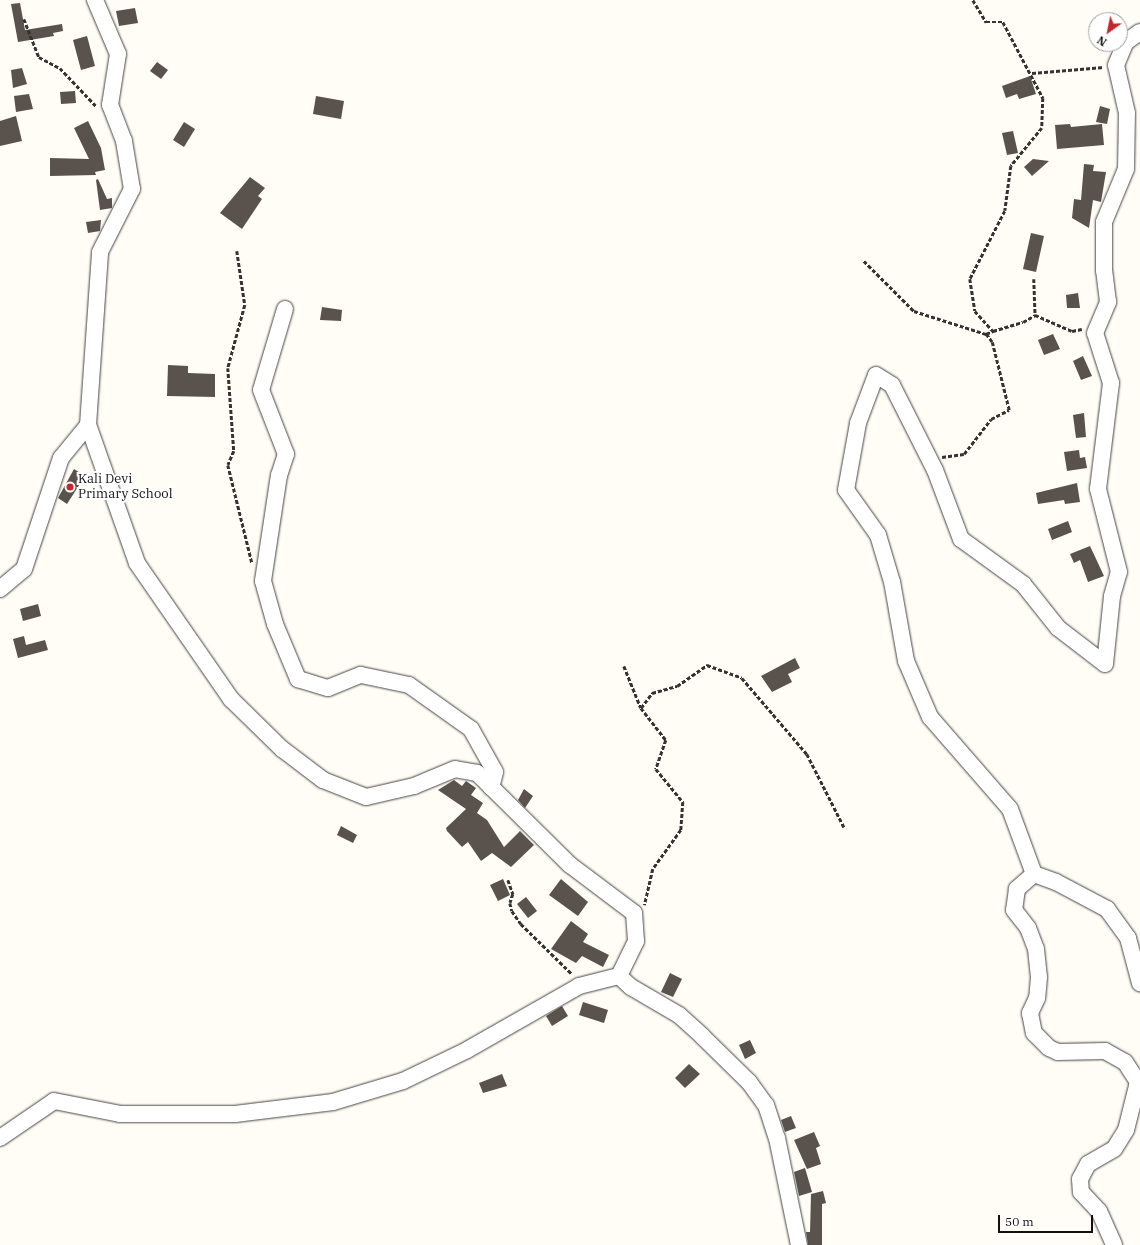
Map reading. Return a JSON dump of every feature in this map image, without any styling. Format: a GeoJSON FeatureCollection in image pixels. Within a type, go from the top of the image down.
{"type":"FeatureCollection","features":[{"type":"Feature","properties":{"kind":"street"},"geometry":{"type":"LineString","coordinates":[[95,0],[118,54],[110,105],[124,141],[132,189],[100,252],[88,425],[137,563],[231,699],[282,749],[323,780],[366,797],[414,786],[455,769],[477,773],[570,866],[634,913],[636,941],[619,976]]}},
{"type":"Feature","properties":{"kind":"street"},"geometry":{"type":"LineString","coordinates":[[1140,32],[1120,52],[1117,67],[1127,113],[1126,169],[1104,222],[1104,272],[1108,302],[1096,333],[1111,383],[1098,489],[1119,572],[1112,596],[1105,664],[1058,628],[1023,584],[961,539],[930,460],[892,384],[876,375],[858,423],[846,490],[878,535],[894,590],[906,661],[930,716],[1010,809],[1034,874],[1056,882],[1107,909],[1128,938],[1140,983]]}},
{"type":"Feature","properties":{"kind":"street"},"geometry":{"type":"LineString","coordinates":[[285,309],[261,390],[286,454],[279,475],[263,575],[275,624],[298,679],[328,688],[361,675],[409,685],[471,729],[495,772],[491,788]]}},
{"type":"Feature","properties":{"kind":"street"},"geometry":{"type":"LineString","coordinates":[[0,589],[24,569],[61,458],[88,425]]}},
{"type":"Feature","properties":{"kind":"street"},"geometry":{"type":"LineString","coordinates":[[1034,874],[1017,889],[1014,910],[1028,928],[1036,949],[1039,977],[1037,998],[1030,1013],[1034,1033],[1049,1048],[1058,1052],[1105,1051],[1125,1062],[1138,1082],[1126,1130],[1114,1149],[1088,1164],[1080,1179],[1081,1192],[1099,1211],[1114,1245]]}},
{"type":"Feature","properties":{"kind":"street"},"geometry":{"type":"LineString","coordinates":[[0,1138],[54,1101],[120,1114],[235,1114],[333,1102],[403,1081],[467,1050],[579,986],[619,976]]}},
{"type":"Feature","properties":{"kind":"street"},"geometry":{"type":"LineString","coordinates":[[619,976],[631,987],[679,1015],[750,1082],[766,1105],[777,1138],[799,1245]]}},
{"type":"Feature","properties":{"kind":"path"},"geometry":{"type":"LineString","coordinates":[[973,0],[986,22],[1003,22],[1032,73],[1043,98],[1042,128],[1011,166],[1005,211],[970,279],[976,311],[993,331]]}},
{"type":"Feature","properties":{"kind":"path"},"geometry":{"type":"LineString","coordinates":[[24,19],[39,57],[60,68],[101,111]]}},
{"type":"Feature","properties":{"kind":"path"},"geometry":{"type":"LineString","coordinates":[[1032,73],[1117,67]]}},
{"type":"Feature","properties":{"kind":"path"},"geometry":{"type":"LineString","coordinates":[[237,251],[245,304],[228,368],[234,451],[228,465],[250,560],[263,575]]}},
{"type":"Feature","properties":{"kind":"path"},"geometry":{"type":"LineString","coordinates":[[864,261],[914,311],[986,334],[992,342],[1009,410],[991,419],[964,454],[930,460]]}},
{"type":"Feature","properties":{"kind":"path"},"geometry":{"type":"LineString","coordinates":[[1034,279],[1035,315]]}},
{"type":"Feature","properties":{"kind":"path"},"geometry":{"type":"LineString","coordinates":[[1035,315],[1072,331],[1098,326]]}},
{"type":"Feature","properties":{"kind":"path"},"geometry":{"type":"LineString","coordinates":[[986,334],[1023,322],[1035,315]]}},
{"type":"Feature","properties":{"kind":"path"},"geometry":{"type":"LineString","coordinates":[[641,708],[652,693],[678,686],[706,665],[742,678],[807,754],[844,827]]}},
{"type":"Feature","properties":{"kind":"path"},"geometry":{"type":"LineString","coordinates":[[624,666],[641,708],[666,740],[656,769],[683,802],[681,830],[653,869],[644,909],[634,913]]}},
{"type":"Feature","properties":{"kind":"path"},"geometry":{"type":"LineString","coordinates":[[508,880],[513,894],[510,903],[518,920],[566,966],[579,986]]}},
{"type":"Feature","properties":{"kind":"building"},"geometry":{"type":"Polygon","coordinates":[[[20,3],[25,30],[62,24],[63,31],[53,33],[54,36],[18,42],[11,4],[20,3]]]}},
{"type":"Feature","properties":{"kind":"building"},"geometry":{"type":"Polygon","coordinates":[[[135,8],[138,23],[119,26],[116,11],[135,8]]]}},
{"type":"Feature","properties":{"kind":"building"},"geometry":{"type":"Polygon","coordinates":[[[87,36],[95,66],[81,70],[73,40],[87,36]]]}},
{"type":"Feature","properties":{"kind":"building"},"geometry":{"type":"Polygon","coordinates":[[[157,62],[168,70],[161,79],[150,71],[157,62]]]}},
{"type":"Feature","properties":{"kind":"building"},"geometry":{"type":"Polygon","coordinates":[[[22,68],[27,84],[13,88],[11,70],[22,68]]]}},
{"type":"Feature","properties":{"kind":"building"},"geometry":{"type":"Polygon","coordinates":[[[1030,76],[1036,94],[1019,99],[1017,94],[1006,98],[1002,86],[1030,76]]]}},
{"type":"Feature","properties":{"kind":"building"},"geometry":{"type":"Polygon","coordinates":[[[75,91],[76,103],[61,104],[60,92],[75,91]]]}},
{"type":"Feature","properties":{"kind":"building"},"geometry":{"type":"Polygon","coordinates":[[[29,94],[33,109],[16,112],[14,96],[29,94]]]}},
{"type":"Feature","properties":{"kind":"building"},"geometry":{"type":"Polygon","coordinates":[[[316,96],[344,101],[341,119],[313,114],[316,96]]]}},
{"type":"Feature","properties":{"kind":"building"},"geometry":{"type":"Polygon","coordinates":[[[1100,106],[1110,109],[1107,124],[1096,122],[1100,106]]]}},
{"type":"Feature","properties":{"kind":"building"},"geometry":{"type":"Polygon","coordinates":[[[16,116],[22,141],[0,146],[0,121],[16,116]]]}},
{"type":"Feature","properties":{"kind":"building"},"geometry":{"type":"Polygon","coordinates":[[[88,121],[101,148],[105,170],[95,172],[96,175],[50,176],[50,158],[89,159],[74,128],[88,121]]]}},
{"type":"Feature","properties":{"kind":"building"},"geometry":{"type":"Polygon","coordinates":[[[184,122],[195,129],[184,147],[173,140],[184,122]]]}},
{"type":"Feature","properties":{"kind":"building"},"geometry":{"type":"Polygon","coordinates":[[[1070,124],[1071,127],[1102,124],[1104,145],[1057,149],[1055,125],[1070,124]]]}},
{"type":"Feature","properties":{"kind":"building"},"geometry":{"type":"Polygon","coordinates":[[[1013,131],[1018,153],[1007,155],[1002,133],[1013,131]]]}},
{"type":"Feature","properties":{"kind":"building"},"geometry":{"type":"Polygon","coordinates":[[[1033,159],[1049,161],[1032,176],[1024,167],[1033,159]]]}},
{"type":"Feature","properties":{"kind":"building"},"geometry":{"type":"Polygon","coordinates":[[[1084,164],[1094,165],[1093,171],[1106,172],[1101,202],[1093,200],[1089,228],[1072,218],[1074,199],[1081,200],[1084,164]]]}},
{"type":"Feature","properties":{"kind":"building"},"geometry":{"type":"Polygon","coordinates":[[[250,177],[265,188],[258,196],[262,199],[242,229],[220,213],[250,177]]]}},
{"type":"Feature","properties":{"kind":"building"},"geometry":{"type":"Polygon","coordinates":[[[98,179],[107,199],[112,198],[112,208],[100,210],[96,180],[98,179]]]}},
{"type":"Feature","properties":{"kind":"building"},"geometry":{"type":"Polygon","coordinates":[[[101,220],[100,231],[88,233],[86,222],[101,220]]]}},
{"type":"Feature","properties":{"kind":"building"},"geometry":{"type":"Polygon","coordinates":[[[1031,233],[1044,236],[1036,272],[1023,269],[1031,233]]]}},
{"type":"Feature","properties":{"kind":"building"},"geometry":{"type":"Polygon","coordinates":[[[1078,293],[1080,308],[1067,308],[1066,295],[1078,293]]]}},
{"type":"Feature","properties":{"kind":"building"},"geometry":{"type":"Polygon","coordinates":[[[322,307],[342,310],[341,321],[320,320],[322,307]]]}},
{"type":"Feature","properties":{"kind":"building"},"geometry":{"type":"Polygon","coordinates":[[[1053,334],[1060,349],[1044,355],[1038,340],[1053,334]]]}},
{"type":"Feature","properties":{"kind":"building"},"geometry":{"type":"Polygon","coordinates":[[[1083,356],[1092,376],[1081,380],[1073,361],[1083,356]]]}},
{"type":"Feature","properties":{"kind":"building"},"geometry":{"type":"Polygon","coordinates":[[[168,365],[188,366],[188,373],[215,374],[215,397],[167,396],[168,365]]]}},
{"type":"Feature","properties":{"kind":"building"},"geometry":{"type":"Polygon","coordinates":[[[1084,413],[1086,437],[1076,438],[1073,415],[1084,413]]]}},
{"type":"Feature","properties":{"kind":"building"},"geometry":{"type":"Polygon","coordinates":[[[1079,450],[1080,458],[1085,457],[1087,468],[1067,471],[1064,452],[1079,450]]]}},
{"type":"Feature","properties":{"kind":"building","name":"Kali Devi Primary School"},"geometry":{"type":"Polygon","coordinates":[[[74,469],[85,476],[67,504],[58,498],[74,469]]]}},
{"type":"Feature","properties":{"kind":"building"},"geometry":{"type":"Polygon","coordinates":[[[1077,483],[1080,502],[1065,504],[1064,500],[1038,504],[1036,493],[1077,483]]]}},
{"type":"Feature","properties":{"kind":"building"},"geometry":{"type":"Polygon","coordinates":[[[1068,521],[1072,532],[1052,540],[1048,529],[1068,521]]]}},
{"type":"Feature","properties":{"kind":"building"},"geometry":{"type":"Polygon","coordinates":[[[1090,546],[1104,576],[1088,582],[1080,560],[1074,563],[1070,554],[1090,546]]]}},
{"type":"Feature","properties":{"kind":"building"},"geometry":{"type":"Polygon","coordinates":[[[38,604],[41,616],[23,621],[20,609],[38,604]]]}},
{"type":"Feature","properties":{"kind":"building"},"geometry":{"type":"Polygon","coordinates":[[[24,636],[26,645],[45,640],[48,650],[18,658],[13,639],[24,636]]]}},
{"type":"Feature","properties":{"kind":"building"},"geometry":{"type":"Polygon","coordinates":[[[795,658],[800,668],[788,674],[792,682],[772,692],[761,676],[795,658]]]}},
{"type":"Feature","properties":{"kind":"building"},"geometry":{"type":"Polygon","coordinates":[[[454,780],[462,786],[466,781],[476,788],[471,795],[483,803],[477,813],[487,820],[504,847],[520,831],[534,845],[511,867],[492,853],[481,861],[468,842],[462,847],[447,831],[446,828],[466,809],[438,790],[454,780]]]}},
{"type":"Feature","properties":{"kind":"building"},"geometry":{"type":"Polygon","coordinates":[[[524,789],[533,796],[525,808],[518,800],[524,789]]]}},
{"type":"Feature","properties":{"kind":"building"},"geometry":{"type":"Polygon","coordinates":[[[341,826],[357,835],[353,843],[337,835],[341,826]]]}},
{"type":"Feature","properties":{"kind":"building"},"geometry":{"type":"Polygon","coordinates":[[[503,879],[510,895],[498,901],[490,885],[503,879]]]}},
{"type":"Feature","properties":{"kind":"building"},"geometry":{"type":"Polygon","coordinates":[[[561,879],[588,902],[578,916],[549,895],[561,879]]]}},
{"type":"Feature","properties":{"kind":"building"},"geometry":{"type":"Polygon","coordinates":[[[526,897],[537,911],[528,918],[517,904],[526,897]]]}},
{"type":"Feature","properties":{"kind":"building"},"geometry":{"type":"Polygon","coordinates":[[[571,921],[588,934],[583,942],[609,955],[603,967],[582,956],[576,963],[551,949],[571,921]]]}},
{"type":"Feature","properties":{"kind":"building"},"geometry":{"type":"Polygon","coordinates":[[[670,973],[682,979],[673,997],[661,992],[670,973]]]}},
{"type":"Feature","properties":{"kind":"building"},"geometry":{"type":"Polygon","coordinates":[[[583,1002],[608,1010],[604,1023],[579,1015],[583,1002]]]}},
{"type":"Feature","properties":{"kind":"building"},"geometry":{"type":"Polygon","coordinates":[[[562,1006],[568,1016],[552,1026],[546,1016],[562,1006]]]}},
{"type":"Feature","properties":{"kind":"building"},"geometry":{"type":"Polygon","coordinates":[[[750,1040],[756,1053],[745,1059],[739,1045],[750,1040]]]}},
{"type":"Feature","properties":{"kind":"building"},"geometry":{"type":"Polygon","coordinates":[[[689,1064],[700,1074],[685,1088],[675,1078],[689,1064]]]}},
{"type":"Feature","properties":{"kind":"building"},"geometry":{"type":"Polygon","coordinates":[[[502,1074],[507,1086],[483,1093],[479,1083],[502,1074]]]}},
{"type":"Feature","properties":{"kind":"building"},"geometry":{"type":"Polygon","coordinates":[[[791,1116],[796,1128],[785,1132],[781,1120],[791,1116]]]}},
{"type":"Feature","properties":{"kind":"building"},"geometry":{"type":"Polygon","coordinates":[[[814,1132],[820,1146],[816,1148],[821,1164],[807,1169],[794,1140],[814,1132]]]}},
{"type":"Feature","properties":{"kind":"building"},"geometry":{"type":"Polygon","coordinates":[[[805,1168],[812,1192],[799,1196],[794,1172],[805,1168]]]}},
{"type":"Feature","properties":{"kind":"building"},"geometry":{"type":"Polygon","coordinates":[[[823,1191],[826,1203],[822,1204],[822,1245],[808,1245],[806,1232],[810,1232],[811,1194],[823,1191]]]}},
{"type":"Feature","properties":{"kind":"place","name":"Kali Devi Primary School"},"geometry":{"type":"Point","coordinates":[70,487]}}]}
